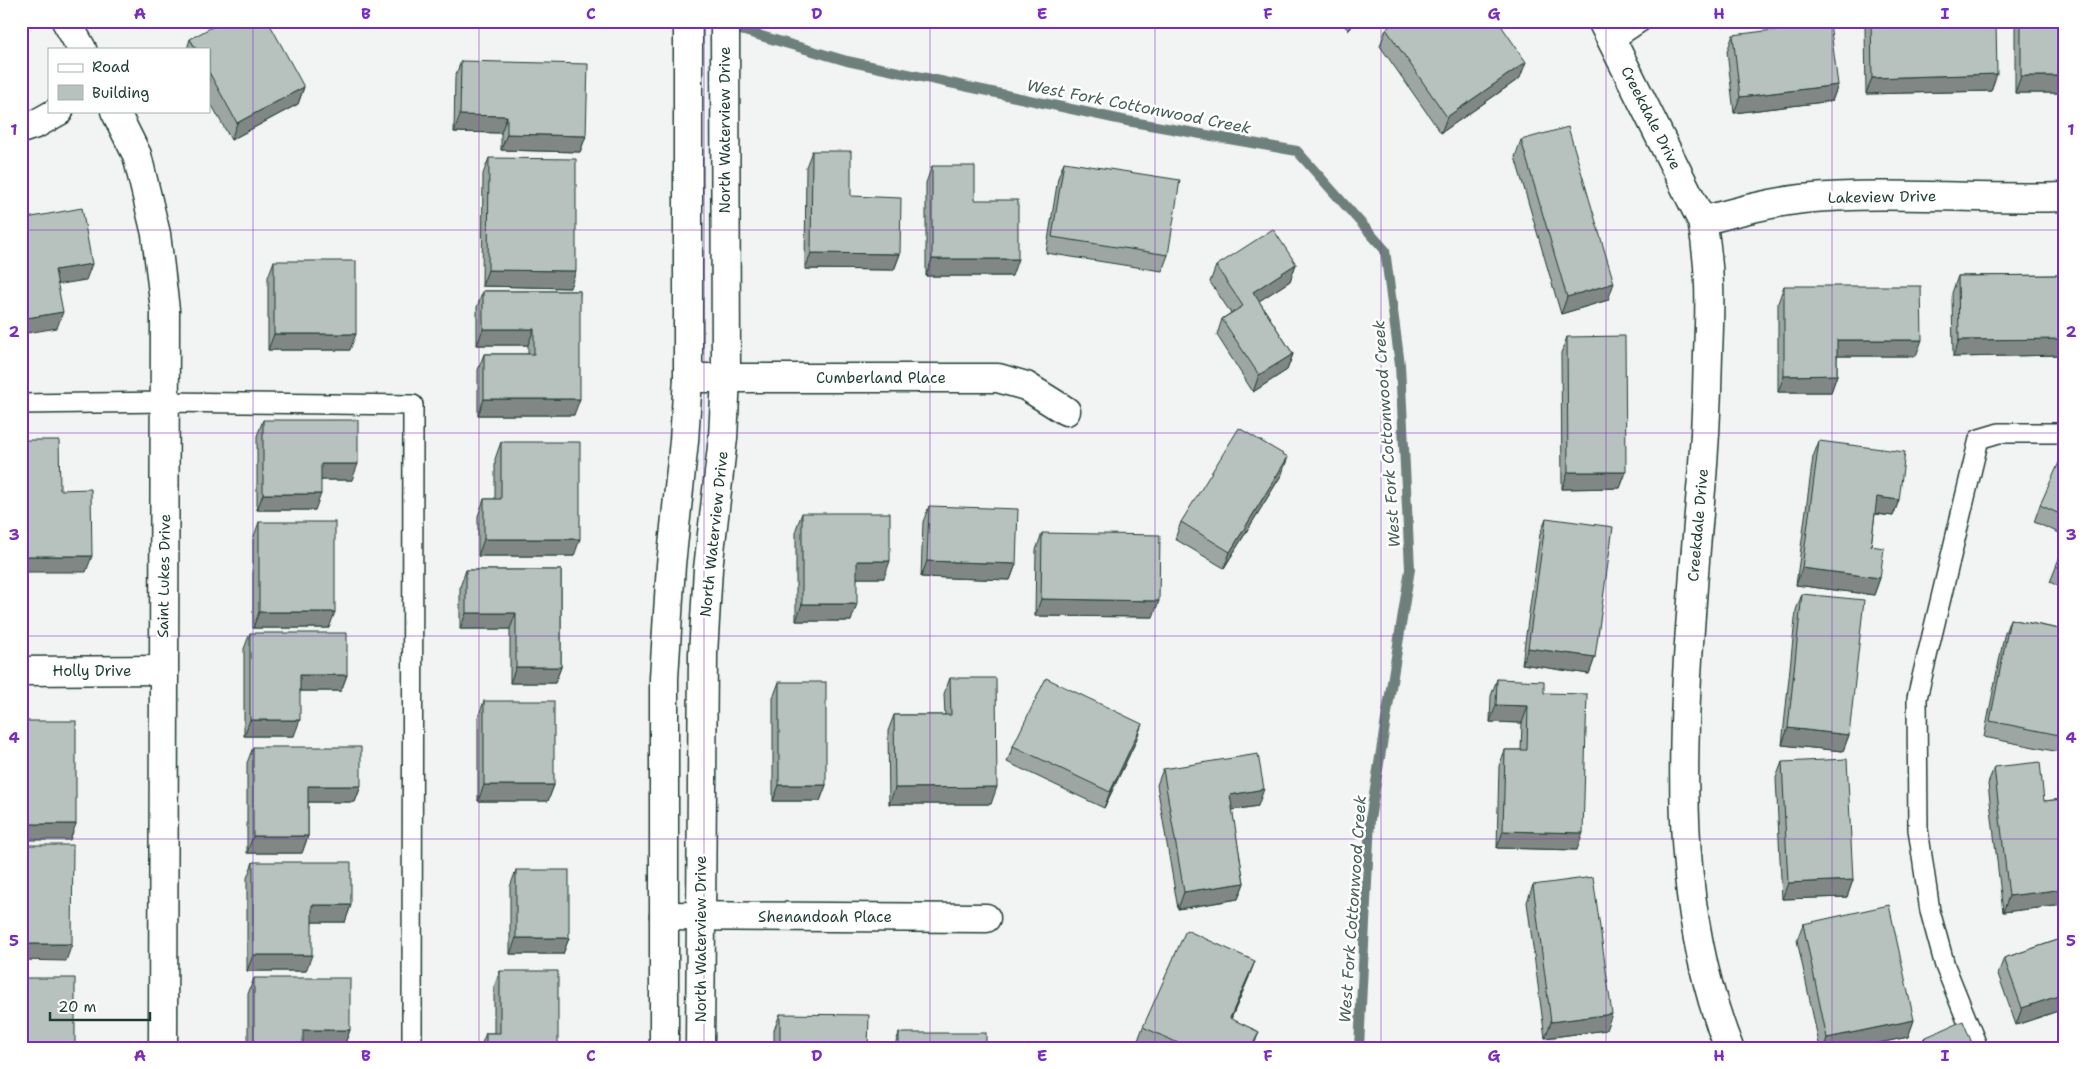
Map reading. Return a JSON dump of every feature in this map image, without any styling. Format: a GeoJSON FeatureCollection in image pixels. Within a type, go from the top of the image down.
{"type":"FeatureCollection","features":[{"type":"Feature","properties":{"kind":"street"},"geometry":{"type":"LineString","coordinates":[[66,21],[81,48]]}},
{"type":"Feature","properties":{"kind":"street"},"geometry":{"type":"LineString","coordinates":[[664,1048],[664,678],[671,565],[684,441],[688,378],[688,21]]}},
{"type":"Feature","properties":{"kind":"street","name":"North Waterview Drive"},"geometry":{"type":"LineString","coordinates":[[700,1048],[703,654],[708,569],[723,438],[726,377],[725,21]]}},
{"type":"Feature","properties":{"kind":"street","name":"Creekdale Drive"},"geometry":{"type":"LineString","coordinates":[[1607,31],[1702,221],[1708,253],[1710,290],[1706,439],[1695,554],[1683,733],[1683,775],[1689,889],[1700,956],[1730,1048]]}},
{"type":"Feature","properties":{"kind":"street"},"geometry":{"type":"LineString","coordinates":[[21,128],[36,124],[58,112]]}},
{"type":"Feature","properties":{"kind":"street","name":"Saint Lukes Drive"},"geometry":{"type":"LineString","coordinates":[[116,112],[137,155],[156,234],[165,310],[163,1048]]}},
{"type":"Feature","properties":{"kind":"street","name":"Lakeview Drive"},"geometry":{"type":"LineString","coordinates":[[1702,221],[1762,206],[1800,200],[1854,196],[2064,197]]}},
{"type":"Feature","properties":{"kind":"street","name":"Cumberland Place"},"geometry":{"type":"LineString","coordinates":[[688,378],[998,378],[1026,386],[1066,411]]}},
{"type":"Feature","properties":{"kind":"street","name":"Holly Drive"},"geometry":{"type":"LineString","coordinates":[[21,671],[163,670]]}},
{"type":"Feature","properties":{"kind":"street","name":"Shenandoah Place"},"geometry":{"type":"LineString","coordinates":[[664,916],[986,918]]}},
{"type":"Feature","properties":{"kind":"lane"},"geometry":{"type":"LineString","coordinates":[[1607,31],[1642,21]]}},
{"type":"Feature","properties":{"kind":"lane"},"geometry":{"type":"LineString","coordinates":[[21,404],[166,402],[413,405],[412,1048]]}},
{"type":"Feature","properties":{"kind":"lane"},"geometry":{"type":"LineString","coordinates":[[1978,1048],[1945,966],[1930,911],[1918,829],[1918,698],[1979,439],[1999,433],[2064,433]]}},
{"type":"Feature","properties":{"kind":"building"},"geometry":{"type":"Polygon","coordinates":[[[223,21],[268,21],[304,87],[237,123],[210,74],[210,48],[195,48],[190,39],[223,21]]]}},
{"type":"Feature","properties":{"kind":"building"},"geometry":{"type":"Polygon","coordinates":[[[1397,21],[1498,21],[1526,62],[1447,117],[1386,29],[1397,21]]]}},
{"type":"Feature","properties":{"kind":"building"},"geometry":{"type":"Polygon","coordinates":[[[1871,21],[1996,21],[1997,74],[1872,78],[1871,21]]]}},
{"type":"Feature","properties":{"kind":"building"},"geometry":{"type":"Polygon","coordinates":[[[2021,21],[2064,21],[2064,76],[2021,76],[2021,21]]]}},
{"type":"Feature","properties":{"kind":"building"},"geometry":{"type":"Polygon","coordinates":[[[1830,23],[1838,85],[1740,97],[1733,35],[1830,23]]]}},
{"type":"Feature","properties":{"kind":"building"},"geometry":{"type":"Polygon","coordinates":[[[461,61],[588,64],[586,136],[507,134],[507,116],[460,115],[461,61]]]}},
{"type":"Feature","properties":{"kind":"building"},"geometry":{"type":"Polygon","coordinates":[[[1568,127],[1614,283],[1567,297],[1521,140],[1568,127]]]}},
{"type":"Feature","properties":{"kind":"building"},"geometry":{"type":"Polygon","coordinates":[[[812,151],[851,151],[851,196],[901,198],[900,254],[811,253],[812,151]]]}},
{"type":"Feature","properties":{"kind":"building"},"geometry":{"type":"Polygon","coordinates":[[[489,158],[576,159],[576,271],[488,270],[489,158]]]}},
{"type":"Feature","properties":{"kind":"building"},"geometry":{"type":"Polygon","coordinates":[[[1064,162],[1180,180],[1168,255],[1052,237],[1064,162]]]}},
{"type":"Feature","properties":{"kind":"building"},"geometry":{"type":"Polygon","coordinates":[[[932,166],[975,166],[975,200],[1018,200],[1018,259],[932,259],[932,166]]]}},
{"type":"Feature","properties":{"kind":"building"},"geometry":{"type":"Polygon","coordinates":[[[82,208],[92,264],[55,270],[63,312],[21,319],[21,219],[82,208]]]}},
{"type":"Feature","properties":{"kind":"building"},"geometry":{"type":"Polygon","coordinates":[[[1273,229],[1296,264],[1253,292],[1293,354],[1259,375],[1222,319],[1243,306],[1216,266],[1273,229]]]}},
{"type":"Feature","properties":{"kind":"building"},"geometry":{"type":"Polygon","coordinates":[[[274,261],[356,261],[356,334],[274,334],[274,261]]]}},
{"type":"Feature","properties":{"kind":"building"},"geometry":{"type":"Polygon","coordinates":[[[2064,275],[2064,339],[1959,340],[1958,276],[2064,275]]]}},
{"type":"Feature","properties":{"kind":"building"},"geometry":{"type":"Polygon","coordinates":[[[1784,286],[1921,286],[1922,340],[1837,340],[1837,375],[1784,376],[1784,286]]]}},
{"type":"Feature","properties":{"kind":"building"},"geometry":{"type":"Polygon","coordinates":[[[483,291],[580,291],[580,399],[484,399],[484,354],[534,354],[534,329],[483,329],[483,291]]]}},
{"type":"Feature","properties":{"kind":"building"},"geometry":{"type":"Polygon","coordinates":[[[1625,336],[1626,472],[1568,472],[1567,337],[1625,336]]]}},
{"type":"Feature","properties":{"kind":"building"},"geometry":{"type":"Polygon","coordinates":[[[263,420],[358,420],[358,464],[321,464],[321,494],[263,494],[263,420]]]}},
{"type":"Feature","properties":{"kind":"building"},"geometry":{"type":"Polygon","coordinates":[[[1239,428],[1288,457],[1230,552],[1181,522],[1239,428]]]}},
{"type":"Feature","properties":{"kind":"building"},"geometry":{"type":"Polygon","coordinates":[[[21,440],[59,440],[60,490],[91,489],[92,556],[21,556],[21,440]]]}},
{"type":"Feature","properties":{"kind":"building"},"geometry":{"type":"Polygon","coordinates":[[[1819,441],[1905,452],[1899,500],[1877,497],[1871,546],[1884,548],[1880,578],[1802,568],[1819,441]]]}},
{"type":"Feature","properties":{"kind":"building"},"geometry":{"type":"Polygon","coordinates":[[[501,442],[580,442],[580,539],[484,539],[484,499],[501,499],[501,442]]]}},
{"type":"Feature","properties":{"kind":"building"},"geometry":{"type":"Polygon","coordinates":[[[2061,458],[2064,460],[2064,516],[2040,505],[2061,458]]]}},
{"type":"Feature","properties":{"kind":"building"},"geometry":{"type":"Polygon","coordinates":[[[929,506],[1018,509],[1016,564],[927,561],[929,506]]]}},
{"type":"Feature","properties":{"kind":"building"},"geometry":{"type":"Polygon","coordinates":[[[802,513],[890,513],[890,561],[857,561],[857,604],[802,604],[802,513]]]}},
{"type":"Feature","properties":{"kind":"building"},"geometry":{"type":"Polygon","coordinates":[[[1546,518],[1613,527],[1595,657],[1528,648],[1546,518]]]}},
{"type":"Feature","properties":{"kind":"building"},"geometry":{"type":"Polygon","coordinates":[[[259,522],[335,522],[335,612],[259,612],[259,522]]]}},
{"type":"Feature","properties":{"kind":"building"},"geometry":{"type":"Polygon","coordinates":[[[1042,533],[1160,535],[1159,601],[1041,599],[1042,533]]]}},
{"type":"Feature","properties":{"kind":"building"},"geometry":{"type":"Polygon","coordinates":[[[2064,547],[2064,570],[2056,566],[2064,547]]]}},
{"type":"Feature","properties":{"kind":"building"},"geometry":{"type":"Polygon","coordinates":[[[466,570],[561,570],[561,667],[516,667],[516,613],[466,613],[466,570]]]}},
{"type":"Feature","properties":{"kind":"building"},"geometry":{"type":"Polygon","coordinates":[[[1802,594],[1864,600],[1849,735],[1788,728],[1802,594]]]}},
{"type":"Feature","properties":{"kind":"building"},"geometry":{"type":"Polygon","coordinates":[[[2010,619],[2064,630],[2064,736],[1990,721],[2010,619]]]}},
{"type":"Feature","properties":{"kind":"building"},"geometry":{"type":"Polygon","coordinates":[[[250,633],[347,633],[347,675],[300,675],[300,720],[250,720],[250,633]]]}},
{"type":"Feature","properties":{"kind":"building"},"geometry":{"type":"Polygon","coordinates":[[[950,678],[996,678],[997,787],[895,788],[894,715],[951,715],[950,678]]]}},
{"type":"Feature","properties":{"kind":"building"},"geometry":{"type":"Polygon","coordinates":[[[1046,678],[1142,724],[1110,792],[1013,746],[1046,678]]]}},
{"type":"Feature","properties":{"kind":"building"},"geometry":{"type":"Polygon","coordinates":[[[1497,679],[1544,681],[1544,693],[1587,694],[1583,833],[1503,831],[1505,750],[1527,750],[1528,706],[1496,705],[1497,679]]]}},
{"type":"Feature","properties":{"kind":"building"},"geometry":{"type":"Polygon","coordinates":[[[779,682],[826,682],[826,785],[779,785],[779,682]]]}},
{"type":"Feature","properties":{"kind":"building"},"geometry":{"type":"Polygon","coordinates":[[[484,701],[554,701],[554,785],[484,785],[484,701]]]}},
{"type":"Feature","properties":{"kind":"building"},"geometry":{"type":"Polygon","coordinates":[[[21,721],[76,721],[76,824],[21,824],[21,721]]]}},
{"type":"Feature","properties":{"kind":"building"},"geometry":{"type":"Polygon","coordinates":[[[253,747],[361,747],[361,786],[308,786],[308,836],[253,836],[253,747]]]}},
{"type":"Feature","properties":{"kind":"building"},"geometry":{"type":"Polygon","coordinates":[[[1258,754],[1264,789],[1230,795],[1244,883],[1184,892],[1163,769],[1258,754]]]}},
{"type":"Feature","properties":{"kind":"building"},"geometry":{"type":"Polygon","coordinates":[[[1847,759],[1853,880],[1788,883],[1782,762],[1847,759]]]}},
{"type":"Feature","properties":{"kind":"building"},"geometry":{"type":"Polygon","coordinates":[[[2040,762],[2044,801],[2064,799],[2064,889],[2009,896],[1994,767],[2040,762]]]}},
{"type":"Feature","properties":{"kind":"building"},"geometry":{"type":"Polygon","coordinates":[[[21,845],[73,845],[72,944],[21,944],[21,845]]]}},
{"type":"Feature","properties":{"kind":"building"},"geometry":{"type":"Polygon","coordinates":[[[253,862],[351,862],[351,905],[312,905],[312,955],[253,955],[253,862]]]}},
{"type":"Feature","properties":{"kind":"building"},"geometry":{"type":"Polygon","coordinates":[[[516,870],[569,870],[569,938],[516,938],[516,870]]]}},
{"type":"Feature","properties":{"kind":"building"},"geometry":{"type":"Polygon","coordinates":[[[1593,877],[1612,1014],[1551,1022],[1533,885],[1593,877]]]}},
{"type":"Feature","properties":{"kind":"building"},"geometry":{"type":"Polygon","coordinates":[[[1889,905],[1914,1020],[1827,1038],[1803,924],[1889,905]]]}},
{"type":"Feature","properties":{"kind":"building"},"geometry":{"type":"Polygon","coordinates":[[[1186,930],[1255,961],[1230,1018],[1259,1032],[1251,1048],[1189,1048],[1143,1027],[1186,930]]]}},
{"type":"Feature","properties":{"kind":"building"},"geometry":{"type":"Polygon","coordinates":[[[2064,938],[2064,994],[2022,1008],[2004,958],[2064,938]]]}},
{"type":"Feature","properties":{"kind":"building"},"geometry":{"type":"Polygon","coordinates":[[[500,971],[558,971],[558,1048],[486,1048],[486,1033],[500,1033],[500,971]]]}},
{"type":"Feature","properties":{"kind":"building"},"geometry":{"type":"Polygon","coordinates":[[[21,978],[75,978],[75,1048],[26,1048],[26,1030],[21,1030],[21,978]]]}},
{"type":"Feature","properties":{"kind":"building"},"geometry":{"type":"Polygon","coordinates":[[[254,978],[350,978],[350,1030],[303,1030],[303,1048],[254,1048],[254,978]]]}},
{"type":"Feature","properties":{"kind":"building"},"geometry":{"type":"Polygon","coordinates":[[[780,1014],[869,1015],[868,1048],[780,1048],[780,1014]]]}},
{"type":"Feature","properties":{"kind":"building"},"geometry":{"type":"Polygon","coordinates":[[[1963,1021],[1974,1048],[1928,1048],[1924,1038],[1963,1021]]]}},
{"type":"Feature","properties":{"kind":"building"},"geometry":{"type":"Polygon","coordinates":[[[899,1033],[986,1033],[986,1048],[899,1048],[899,1033]]]}},
{"type":"Feature","properties":{"kind":"waterway","name":"West Fork Cottonwood Creek"},"geometry":{"type":"LineString","coordinates":[[710,21],[847,61],[1127,121],[1297,151],[1385,250],[1400,365],[1410,569],[1370,820],[1359,1048]]}}]}
